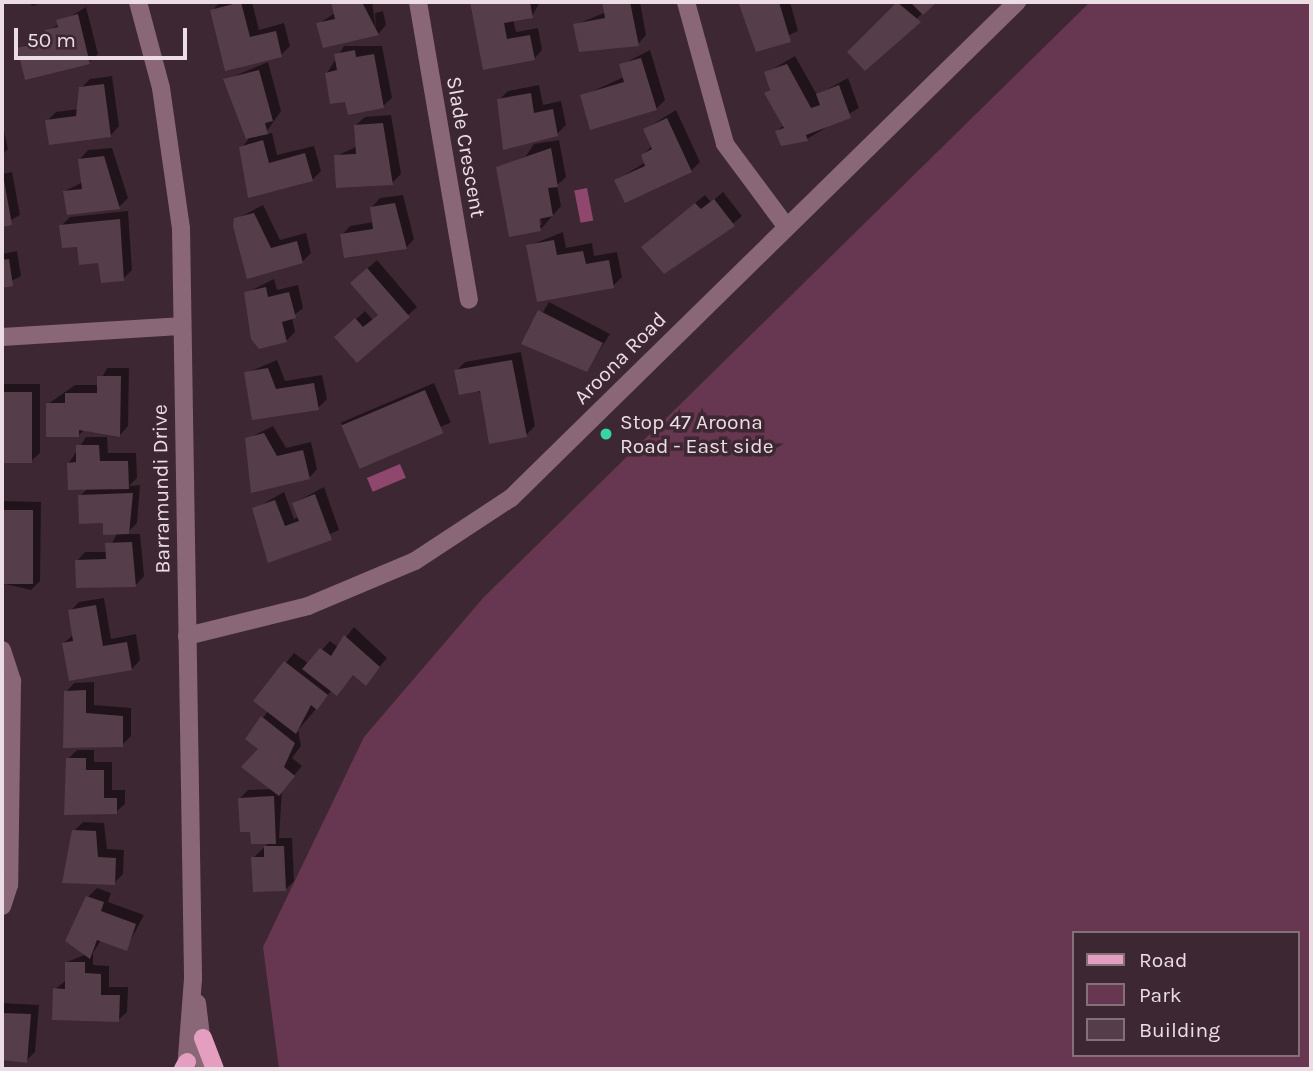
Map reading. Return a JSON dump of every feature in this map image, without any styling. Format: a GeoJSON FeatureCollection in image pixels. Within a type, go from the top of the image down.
{"type":"FeatureCollection","features":[{"type":"Feature","properties":{"kind":"main road"},"geometry":{"type":"LineString","coordinates":[[203,1038],[215,1069]]}},
{"type":"Feature","properties":{"kind":"street","name":"Barramundi Drive"},"geometry":{"type":"LineString","coordinates":[[138,2],[161,88],[181,228],[180,326],[193,979],[185,1067]]}},
{"type":"Feature","properties":{"kind":"street","name":"Slade Crescent"},"geometry":{"type":"LineString","coordinates":[[418,2],[469,300]]}},
{"type":"Feature","properties":{"kind":"street"},"geometry":{"type":"LineString","coordinates":[[686,2],[725,144],[786,226]]}},
{"type":"Feature","properties":{"kind":"street","name":"Aroona Road"},"geometry":{"type":"LineString","coordinates":[[187,636],[308,606],[415,561],[511,498],[1017,2]]}},
{"type":"Feature","properties":{"kind":"street"},"geometry":{"type":"LineString","coordinates":[[2,337],[180,326]]}},
{"type":"Feature","properties":{"kind":"street"},"geometry":{"type":"LineString","coordinates":[[2,650],[12,681],[9,886],[2,906]]}},
{"type":"Feature","properties":{"kind":"street","name":"Barramundi Drive"},"geometry":{"type":"LineString","coordinates":[[193,979],[203,1038],[205,1069]]}},
{"type":"Feature","properties":{"kind":"green space"},"geometry":{"type":"Polygon","coordinates":[[[1090,2],[1311,2],[1311,1069],[279,1069],[263,947],[364,737],[483,598],[1090,2]]]}},
{"type":"Feature","properties":{"kind":"shaded area"},"geometry":{"type":"Polygon","coordinates":[[[587,188],[593,220],[581,223],[574,190],[587,188]]]}},
{"type":"Feature","properties":{"kind":"shaded area"},"geometry":{"type":"Polygon","coordinates":[[[400,464],[406,478],[373,492],[367,478],[400,464]]]}},
{"type":"Feature","properties":{"kind":"building"},"geometry":{"type":"Polygon","coordinates":[[[241,2],[250,37],[276,31],[282,57],[225,71],[210,10],[241,2]]]}},
{"type":"Feature","properties":{"kind":"building"},"geometry":{"type":"Polygon","coordinates":[[[331,2],[362,2],[379,35],[323,48],[316,23],[335,19],[331,2]]]}},
{"type":"Feature","properties":{"kind":"building"},"geometry":{"type":"Polygon","coordinates":[[[470,2],[530,2],[533,18],[504,23],[507,39],[530,35],[535,60],[483,70],[470,2]]]}},
{"type":"Feature","properties":{"kind":"building"},"geometry":{"type":"Polygon","coordinates":[[[602,2],[630,2],[639,46],[579,52],[573,24],[605,18],[602,2]]]}},
{"type":"Feature","properties":{"kind":"building"},"geometry":{"type":"Polygon","coordinates":[[[738,2],[779,2],[791,42],[756,52],[738,2]]]}},
{"type":"Feature","properties":{"kind":"building"},"geometry":{"type":"Polygon","coordinates":[[[897,2],[921,22],[865,71],[847,52],[897,2]]]}},
{"type":"Feature","properties":{"kind":"building"},"geometry":{"type":"Polygon","coordinates":[[[910,2],[937,2],[923,15],[910,2]]]}},
{"type":"Feature","properties":{"kind":"building"},"geometry":{"type":"Polygon","coordinates":[[[78,14],[90,64],[25,80],[17,48],[47,40],[45,30],[58,27],[56,20],[78,14]]]}},
{"type":"Feature","properties":{"kind":"building"},"geometry":{"type":"Polygon","coordinates":[[[355,50],[356,57],[374,54],[384,108],[348,115],[345,102],[330,104],[325,73],[337,70],[334,54],[355,50]]]}},
{"type":"Feature","properties":{"kind":"building"},"geometry":{"type":"Polygon","coordinates":[[[641,58],[657,110],[590,130],[580,95],[624,82],[619,64],[641,58]]]}},
{"type":"Feature","properties":{"kind":"building"},"geometry":{"type":"Polygon","coordinates":[[[787,64],[811,108],[820,105],[816,94],[839,85],[851,118],[806,135],[808,141],[781,146],[775,131],[784,128],[764,93],[770,90],[764,72],[787,64]]]}},
{"type":"Feature","properties":{"kind":"building"},"geometry":{"type":"Polygon","coordinates":[[[259,70],[273,121],[265,123],[268,134],[246,139],[223,79],[259,70]]]}},
{"type":"Feature","properties":{"kind":"building"},"geometry":{"type":"Polygon","coordinates":[[[104,84],[111,137],[49,145],[45,120],[76,116],[79,87],[104,84]]]}},
{"type":"Feature","properties":{"kind":"building"},"geometry":{"type":"Polygon","coordinates":[[[531,93],[534,113],[553,109],[558,136],[503,150],[497,99],[531,93]]]}},
{"type":"Feature","properties":{"kind":"building"},"geometry":{"type":"Polygon","coordinates":[[[667,118],[692,172],[625,203],[614,180],[645,166],[641,155],[652,149],[643,129],[667,118]]]}},
{"type":"Feature","properties":{"kind":"building"},"geometry":{"type":"Polygon","coordinates":[[[383,123],[393,185],[336,188],[334,155],[356,154],[354,125],[383,123]]]}},
{"type":"Feature","properties":{"kind":"building"},"geometry":{"type":"Polygon","coordinates":[[[263,140],[269,163],[305,153],[313,181],[248,198],[239,147],[263,140]]]}},
{"type":"Feature","properties":{"kind":"building"},"geometry":{"type":"Polygon","coordinates":[[[551,148],[558,187],[548,188],[553,216],[539,219],[541,231],[509,237],[496,167],[551,148]]]}},
{"type":"Feature","properties":{"kind":"building"},"geometry":{"type":"Polygon","coordinates":[[[104,156],[120,209],[67,215],[63,191],[82,189],[78,159],[104,156]]]}},
{"type":"Feature","properties":{"kind":"building"},"geometry":{"type":"Polygon","coordinates":[[[2,176],[12,225],[2,227],[2,176]]]}},
{"type":"Feature","properties":{"kind":"building"},"geometry":{"type":"Polygon","coordinates":[[[714,199],[735,226],[664,274],[641,247],[695,203],[701,209],[714,199]]]}},
{"type":"Feature","properties":{"kind":"building"},"geometry":{"type":"Polygon","coordinates":[[[395,203],[407,249],[344,258],[340,234],[373,229],[370,207],[395,203]]]}},
{"type":"Feature","properties":{"kind":"building"},"geometry":{"type":"Polygon","coordinates":[[[254,213],[271,248],[297,241],[303,263],[247,279],[233,226],[234,218],[254,213]]]}},
{"type":"Feature","properties":{"kind":"building"},"geometry":{"type":"Polygon","coordinates":[[[120,219],[124,281],[101,283],[98,263],[79,265],[77,247],[62,248],[59,225],[120,219]]]}},
{"type":"Feature","properties":{"kind":"building"},"geometry":{"type":"Polygon","coordinates":[[[554,240],[557,255],[583,251],[586,264],[609,260],[614,288],[537,302],[526,245],[554,240]]]}},
{"type":"Feature","properties":{"kind":"building"},"geometry":{"type":"Polygon","coordinates":[[[9,259],[13,286],[2,288],[2,260],[9,259]]]}},
{"type":"Feature","properties":{"kind":"building"},"geometry":{"type":"Polygon","coordinates":[[[367,268],[410,317],[357,363],[334,337],[355,318],[363,327],[378,315],[350,283],[367,268]]]}},
{"type":"Feature","properties":{"kind":"building"},"geometry":{"type":"Polygon","coordinates":[[[266,287],[268,297],[289,292],[296,318],[282,322],[287,342],[259,349],[251,339],[244,292],[266,287]]]}},
{"type":"Feature","properties":{"kind":"building"},"geometry":{"type":"Polygon","coordinates":[[[538,310],[603,343],[587,372],[521,344],[538,310]]]}},
{"type":"Feature","properties":{"kind":"building"},"geometry":{"type":"Polygon","coordinates":[[[512,360],[527,437],[489,444],[480,391],[459,395],[454,370],[512,360]]]}},
{"type":"Feature","properties":{"kind":"building"},"geometry":{"type":"Polygon","coordinates":[[[268,368],[276,389],[314,383],[319,410],[252,420],[244,372],[268,368]]]}},
{"type":"Feature","properties":{"kind":"building"},"geometry":{"type":"Polygon","coordinates":[[[97,376],[121,376],[120,437],[79,430],[79,437],[46,437],[46,403],[65,403],[65,393],[97,393],[97,376]]]}},
{"type":"Feature","properties":{"kind":"building"},"geometry":{"type":"Polygon","coordinates":[[[425,390],[443,433],[360,469],[341,426],[425,390]]]}},
{"type":"Feature","properties":{"kind":"building"},"geometry":{"type":"Polygon","coordinates":[[[2,392],[32,392],[32,463],[2,463],[2,392]]]}},
{"type":"Feature","properties":{"kind":"building"},"geometry":{"type":"Polygon","coordinates":[[[264,433],[277,456],[303,450],[310,479],[251,493],[245,438],[264,433]]]}},
{"type":"Feature","properties":{"kind":"building"},"geometry":{"type":"Polygon","coordinates":[[[76,445],[99,445],[100,461],[128,461],[129,489],[68,490],[67,463],[76,462],[76,445]]]}},
{"type":"Feature","properties":{"kind":"building"},"geometry":{"type":"Polygon","coordinates":[[[133,493],[129,534],[103,535],[103,523],[79,524],[78,495],[133,493]]]}},
{"type":"Feature","properties":{"kind":"building"},"geometry":{"type":"Polygon","coordinates":[[[315,494],[332,540],[268,563],[252,508],[275,500],[285,526],[299,521],[292,503],[315,494]]]}},
{"type":"Feature","properties":{"kind":"building"},"geometry":{"type":"Polygon","coordinates":[[[2,510],[33,510],[33,584],[2,584],[2,510]]]}},
{"type":"Feature","properties":{"kind":"building"},"geometry":{"type":"Polygon","coordinates":[[[132,542],[136,587],[76,588],[75,560],[106,559],[105,543],[132,542]]]}},
{"type":"Feature","properties":{"kind":"building"},"geometry":{"type":"Polygon","coordinates":[[[96,605],[103,646],[127,642],[132,670],[69,681],[62,643],[73,641],[68,610],[96,605]]]}},
{"type":"Feature","properties":{"kind":"building"},"geometry":{"type":"Polygon","coordinates":[[[344,635],[380,667],[366,686],[353,675],[337,696],[302,669],[320,648],[331,656],[344,635]]]}},
{"type":"Feature","properties":{"kind":"building"},"geometry":{"type":"Polygon","coordinates":[[[284,661],[328,695],[317,710],[311,705],[296,734],[253,701],[284,661]]]}},
{"type":"Feature","properties":{"kind":"building"},"geometry":{"type":"Polygon","coordinates":[[[86,690],[86,713],[123,716],[123,747],[63,748],[64,691],[86,690]]]}},
{"type":"Feature","properties":{"kind":"building"},"geometry":{"type":"Polygon","coordinates":[[[261,716],[295,743],[284,767],[295,776],[279,796],[241,767],[258,749],[245,739],[261,716]]]}},
{"type":"Feature","properties":{"kind":"building"},"geometry":{"type":"Polygon","coordinates":[[[66,758],[86,758],[86,770],[104,770],[104,798],[117,798],[117,814],[64,815],[66,758]]]}},
{"type":"Feature","properties":{"kind":"building"},"geometry":{"type":"Polygon","coordinates":[[[274,796],[276,844],[251,844],[250,832],[240,832],[238,798],[274,796]]]}},
{"type":"Feature","properties":{"kind":"building"},"geometry":{"type":"Polygon","coordinates":[[[72,830],[96,831],[98,857],[116,858],[115,885],[62,883],[72,830]]]}},
{"type":"Feature","properties":{"kind":"building"},"geometry":{"type":"Polygon","coordinates":[[[264,846],[284,846],[286,891],[253,892],[251,857],[264,857],[264,846]]]}},
{"type":"Feature","properties":{"kind":"building"},"geometry":{"type":"Polygon","coordinates":[[[86,896],[104,902],[101,911],[136,924],[127,951],[97,940],[90,959],[65,941],[86,896]]]}},
{"type":"Feature","properties":{"kind":"building"},"geometry":{"type":"Polygon","coordinates":[[[65,962],[85,962],[85,973],[101,974],[101,995],[120,995],[119,1022],[52,1020],[53,988],[65,989],[65,962]]]}},
{"type":"Feature","properties":{"kind":"building"},"geometry":{"type":"Polygon","coordinates":[[[2,1013],[31,1014],[27,1063],[2,1060],[2,1013]]]}},
{"type":"Feature","properties":{"kind":"place","name":"Stop 47 Aroona Road - East side"},"geometry":{"type":"Point","coordinates":[606,434]}}]}
